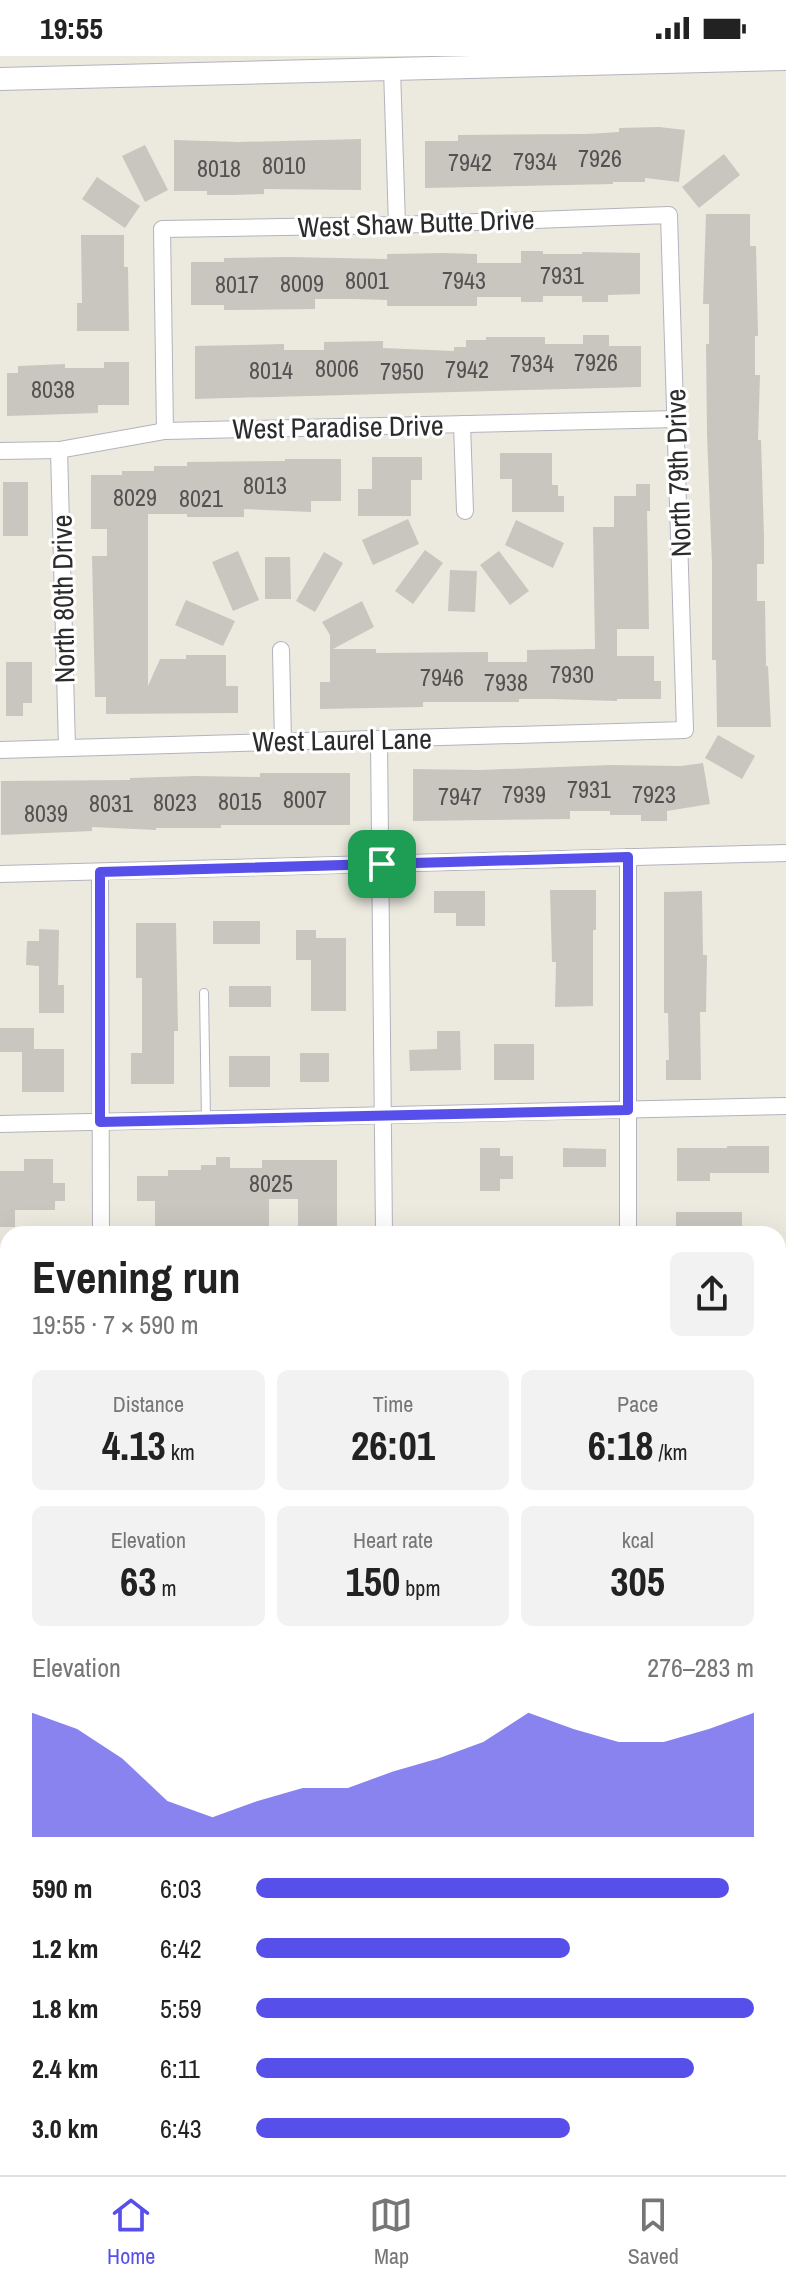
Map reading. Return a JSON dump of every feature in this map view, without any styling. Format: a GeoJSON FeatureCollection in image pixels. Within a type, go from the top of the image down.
{"type":"FeatureCollection","features":[{"type":"Feature","properties":{"kind":"main road"},"geometry":{"type":"LineString","coordinates":[[0,79],[786,59]]}},
{"type":"Feature","properties":{"kind":"street"},"geometry":{"type":"LineString","coordinates":[[392,69],[397,225]]}},
{"type":"Feature","properties":{"kind":"street","name":"West Shaw Butte Drive"},"geometry":{"type":"LineString","coordinates":[[165,431],[162,229],[397,225],[669,215]]}},
{"type":"Feature","properties":{"kind":"street","name":"North 79th Drive"},"geometry":{"type":"LineString","coordinates":[[669,215],[685,730]]}},
{"type":"Feature","properties":{"kind":"street","name":"West Paradise Drive"},"geometry":{"type":"LineString","coordinates":[[0,451],[59,450],[165,431],[677,419]]}},
{"type":"Feature","properties":{"kind":"street"},"geometry":{"type":"LineString","coordinates":[[462,424],[465,511]]}},
{"type":"Feature","properties":{"kind":"street","name":"North 80th Drive"},"geometry":{"type":"LineString","coordinates":[[59,450],[67,748]]}},
{"type":"Feature","properties":{"kind":"street"},"geometry":{"type":"LineString","coordinates":[[281,650],[283,742]]}},
{"type":"Feature","properties":{"kind":"street","name":"West Laurel Lane"},"geometry":{"type":"LineString","coordinates":[[0,750],[685,730]]}},
{"type":"Feature","properties":{"kind":"street"},"geometry":{"type":"LineString","coordinates":[[379,740],[384,1226]]}},
{"type":"Feature","properties":{"kind":"street"},"geometry":{"type":"LineString","coordinates":[[0,874],[786,853]]}},
{"type":"Feature","properties":{"kind":"street"},"geometry":{"type":"LineString","coordinates":[[628,857],[628,1226]]}},
{"type":"Feature","properties":{"kind":"street"},"geometry":{"type":"LineString","coordinates":[[100,872],[101,1226]]}},
{"type":"Feature","properties":{"kind":"street"},"geometry":{"type":"LineString","coordinates":[[0,1124],[786,1106]]}},
{"type":"Feature","properties":{"kind":"lane"},"geometry":{"type":"LineString","coordinates":[[204,993],[206,1119]]}},
{"type":"Feature","properties":{"kind":"building"},"geometry":{"type":"Polygon","coordinates":[[[619,128],[685,130],[679,182],[645,178],[645,182],[613,184],[425,188],[425,141],[458,141],[458,135],[587,134],[619,132],[619,128]]]}},
{"type":"Feature","properties":{"kind":"building"},"geometry":{"type":"Polygon","coordinates":[[[361,139],[361,190],[264,189],[264,194],[232,195],[174,191],[174,140],[361,139]]]}},
{"type":"Feature","properties":{"kind":"building"},"geometry":{"type":"Polygon","coordinates":[[[145,145],[168,190],[145,202],[122,156],[145,145]]]}},
{"type":"Feature","properties":{"kind":"building"},"geometry":{"type":"Polygon","coordinates":[[[724,154],[740,175],[699,208],[682,187],[724,154]]]}},
{"type":"Feature","properties":{"kind":"building"},"geometry":{"type":"Polygon","coordinates":[[[97,177],[140,206],[125,228],[82,199],[97,177]]]}},
{"type":"Feature","properties":{"kind":"building"},"geometry":{"type":"Polygon","coordinates":[[[706,214],[750,214],[750,246],[756,246],[758,336],[755,336],[755,375],[760,375],[758,440],[761,440],[764,537],[764,564],[757,564],[757,601],[765,601],[771,727],[717,727],[716,660],[712,660],[707,434],[709,304],[703,304],[706,214]]]}},
{"type":"Feature","properties":{"kind":"building"},"geometry":{"type":"Polygon","coordinates":[[[81,235],[124,235],[129,331],[77,331],[77,303],[82,303],[81,235]]]}},
{"type":"Feature","properties":{"kind":"building"},"geometry":{"type":"Polygon","coordinates":[[[521,251],[543,251],[543,254],[640,253],[640,294],[608,295],[608,302],[582,302],[582,296],[543,296],[543,302],[521,302],[521,297],[477,297],[477,306],[387,306],[387,300],[354,299],[315,299],[315,309],[224,310],[224,305],[191,305],[191,262],[289,257],[387,259],[387,254],[445,253],[477,254],[477,263],[521,263],[521,251]]]}},
{"type":"Feature","properties":{"kind":"building"},"geometry":{"type":"Polygon","coordinates":[[[583,335],[609,335],[609,346],[641,346],[641,387],[195,399],[195,346],[284,344],[284,350],[324,350],[324,342],[383,341],[383,348],[454,351],[454,347],[466,347],[466,340],[486,340],[486,337],[545,337],[545,344],[583,344],[583,335]]]}},
{"type":"Feature","properties":{"kind":"building"},"geometry":{"type":"Polygon","coordinates":[[[104,362],[129,362],[129,405],[98,405],[98,413],[7,416],[7,373],[18,373],[18,366],[65,364],[65,368],[104,368],[104,362]]]}},
{"type":"Feature","properties":{"kind":"building"},"geometry":{"type":"Polygon","coordinates":[[[500,453],[552,453],[552,485],[558,485],[558,496],[564,496],[564,512],[512,512],[512,479],[500,479],[500,453]]]}},
{"type":"Feature","properties":{"kind":"building"},"geometry":{"type":"Polygon","coordinates":[[[372,457],[422,457],[422,480],[411,480],[411,516],[358,516],[358,489],[372,489],[372,457]]]}},
{"type":"Feature","properties":{"kind":"building"},"geometry":{"type":"Polygon","coordinates":[[[341,459],[341,501],[311,501],[311,512],[244,509],[244,517],[148,514],[148,686],[160,659],[186,659],[186,655],[226,655],[226,686],[238,686],[238,713],[106,714],[106,697],[95,697],[92,556],[107,556],[107,529],[91,529],[91,475],[154,471],[154,466],[187,466],[187,462],[341,459]]]}},
{"type":"Feature","properties":{"kind":"building"},"geometry":{"type":"Polygon","coordinates":[[[3,482],[28,482],[28,536],[3,536],[3,482]]]}},
{"type":"Feature","properties":{"kind":"building"},"geometry":{"type":"Polygon","coordinates":[[[636,484],[650,484],[650,511],[647,511],[649,629],[617,629],[617,656],[654,656],[654,681],[661,681],[661,699],[519,699],[519,702],[423,702],[423,707],[320,709],[320,682],[330,682],[330,635],[322,622],[362,601],[374,627],[333,649],[376,649],[376,653],[488,652],[488,662],[527,662],[527,650],[595,649],[593,527],[614,527],[614,496],[636,496],[636,484]]]}},
{"type":"Feature","properties":{"kind":"building"},"geometry":{"type":"Polygon","coordinates":[[[408,519],[419,544],[373,565],[362,540],[408,519]]]}},
{"type":"Feature","properties":{"kind":"building"},"geometry":{"type":"Polygon","coordinates":[[[516,520],[564,543],[553,568],[505,545],[516,520]]]}},
{"type":"Feature","properties":{"kind":"building"},"geometry":{"type":"Polygon","coordinates":[[[425,550],[443,563],[413,604],[395,591],[425,550]]]}},
{"type":"Feature","properties":{"kind":"building"},"geometry":{"type":"Polygon","coordinates":[[[238,551],[259,600],[233,611],[212,562],[238,551]]]}},
{"type":"Feature","properties":{"kind":"building"},"geometry":{"type":"Polygon","coordinates":[[[499,551],[529,591],[510,605],[480,565],[499,551]]]}},
{"type":"Feature","properties":{"kind":"building"},"geometry":{"type":"Polygon","coordinates":[[[324,552],[343,563],[315,612],[296,601],[324,552]]]}},
{"type":"Feature","properties":{"kind":"building"},"geometry":{"type":"Polygon","coordinates":[[[265,557],[290,557],[291,599],[265,599],[265,557]]]}},
{"type":"Feature","properties":{"kind":"building"},"geometry":{"type":"Polygon","coordinates":[[[450,570],[477,571],[475,612],[448,611],[450,570]]]}},
{"type":"Feature","properties":{"kind":"building"},"geometry":{"type":"Polygon","coordinates":[[[186,600],[235,621],[223,646],[175,625],[186,600]]]}},
{"type":"Feature","properties":{"kind":"building"},"geometry":{"type":"Polygon","coordinates":[[[6,662],[32,662],[32,703],[23,703],[23,716],[6,716],[6,662]]]}},
{"type":"Feature","properties":{"kind":"building"},"geometry":{"type":"Polygon","coordinates":[[[718,735],[755,756],[742,779],[705,758],[718,735]]]}},
{"type":"Feature","properties":{"kind":"building"},"geometry":{"type":"Polygon","coordinates":[[[703,763],[710,804],[667,811],[667,821],[641,821],[641,815],[610,815],[610,811],[570,811],[570,819],[413,821],[413,769],[681,766],[703,763]]]}},
{"type":"Feature","properties":{"kind":"building"},"geometry":{"type":"Polygon","coordinates":[[[260,773],[350,773],[350,825],[221,825],[221,828],[156,830],[92,827],[92,831],[1,835],[1,781],[260,777],[260,773]]]}},
{"type":"Feature","properties":{"kind":"building"},"geometry":{"type":"Polygon","coordinates":[[[550,890],[596,890],[593,1006],[555,1007],[556,962],[552,962],[550,890]]]}},
{"type":"Feature","properties":{"kind":"building"},"geometry":{"type":"Polygon","coordinates":[[[434,891],[485,891],[485,926],[456,926],[456,913],[434,913],[434,891]]]}},
{"type":"Feature","properties":{"kind":"building"},"geometry":{"type":"Polygon","coordinates":[[[702,891],[703,955],[707,955],[706,1012],[700,1012],[701,1080],[666,1080],[666,1060],[669,1060],[668,1013],[664,1013],[664,892],[702,891]]]}},
{"type":"Feature","properties":{"kind":"building"},"geometry":{"type":"Polygon","coordinates":[[[213,921],[260,921],[260,944],[213,944],[213,921]]]}},
{"type":"Feature","properties":{"kind":"building"},"geometry":{"type":"Polygon","coordinates":[[[136,923],[176,923],[178,1031],[174,1031],[174,1084],[131,1084],[131,1053],[142,1053],[142,978],[136,978],[136,923]]]}},
{"type":"Feature","properties":{"kind":"building"},"geometry":{"type":"Polygon","coordinates":[[[39,929],[59,930],[58,985],[64,985],[64,1013],[39,1013],[39,966],[26,965],[27,941],[39,941],[39,929]]]}},
{"type":"Feature","properties":{"kind":"building"},"geometry":{"type":"Polygon","coordinates":[[[296,930],[316,930],[316,938],[346,938],[346,1011],[311,1011],[311,960],[296,960],[296,930]]]}},
{"type":"Feature","properties":{"kind":"building"},"geometry":{"type":"Polygon","coordinates":[[[229,986],[271,986],[271,1007],[229,1007],[229,986]]]}},
{"type":"Feature","properties":{"kind":"building"},"geometry":{"type":"Polygon","coordinates":[[[0,1028],[34,1028],[34,1049],[64,1049],[64,1092],[22,1092],[22,1052],[0,1052],[0,1028]]]}},
{"type":"Feature","properties":{"kind":"building"},"geometry":{"type":"Polygon","coordinates":[[[437,1031],[460,1031],[461,1070],[410,1071],[409,1050],[437,1049],[437,1031]]]}},
{"type":"Feature","properties":{"kind":"building"},"geometry":{"type":"Polygon","coordinates":[[[494,1044],[534,1044],[534,1080],[494,1080],[494,1044]]]}},
{"type":"Feature","properties":{"kind":"building"},"geometry":{"type":"Polygon","coordinates":[[[300,1053],[329,1053],[329,1082],[300,1082],[300,1053]]]}},
{"type":"Feature","properties":{"kind":"building"},"geometry":{"type":"Polygon","coordinates":[[[229,1056],[270,1056],[270,1087],[229,1087],[229,1056]]]}},
{"type":"Feature","properties":{"kind":"building"},"geometry":{"type":"Polygon","coordinates":[[[769,1146],[769,1173],[710,1173],[710,1181],[677,1181],[677,1148],[769,1146]]]}},
{"type":"Feature","properties":{"kind":"building"},"geometry":{"type":"Polygon","coordinates":[[[480,1148],[500,1148],[500,1156],[513,1156],[513,1179],[500,1179],[500,1191],[480,1191],[480,1148]]]}},
{"type":"Feature","properties":{"kind":"building"},"geometry":{"type":"Polygon","coordinates":[[[563,1148],[606,1149],[606,1167],[563,1167],[563,1148]]]}},
{"type":"Feature","properties":{"kind":"building"},"geometry":{"type":"Polygon","coordinates":[[[216,1157],[230,1157],[230,1168],[262,1168],[262,1160],[337,1160],[337,1226],[298,1226],[298,1199],[269,1199],[269,1226],[155,1226],[155,1201],[137,1201],[137,1176],[168,1176],[168,1170],[201,1170],[201,1165],[216,1165],[216,1157]]]}},
{"type":"Feature","properties":{"kind":"building"},"geometry":{"type":"Polygon","coordinates":[[[24,1159],[53,1159],[53,1183],[65,1183],[65,1201],[55,1201],[55,1210],[15,1210],[15,1226],[0,1226],[0,1171],[24,1171],[24,1159]]]}},
{"type":"Feature","properties":{"kind":"building"},"geometry":{"type":"Polygon","coordinates":[[[676,1212],[742,1212],[742,1226],[676,1226],[676,1212]]]}},
{"type":"Feature","properties":{"kind":"route"},"geometry":{"type":"LineString","coordinates":[[628,857],[628,1110],[100,1122],[100,872],[382,864],[628,857]]}}]}
